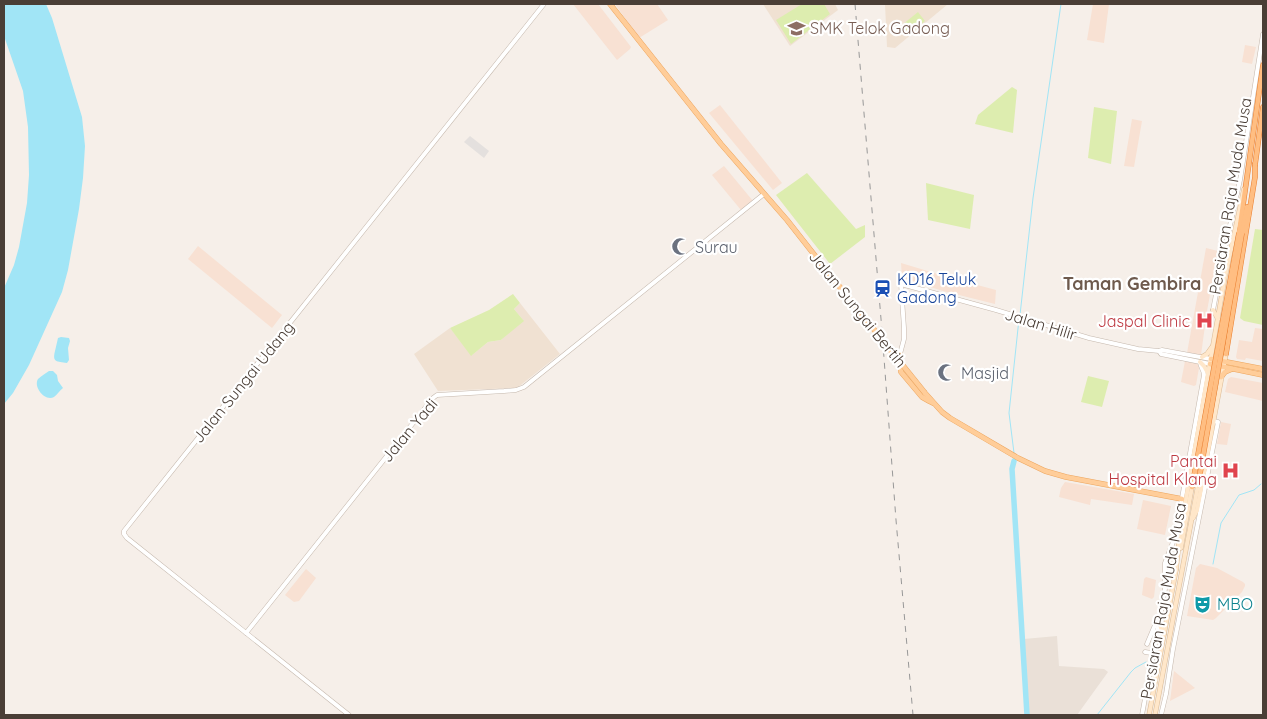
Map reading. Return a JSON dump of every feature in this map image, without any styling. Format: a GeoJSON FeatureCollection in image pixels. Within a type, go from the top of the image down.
{"type":"FeatureCollection","features":[{"type":"Feature","properties":{"kind":"highway","name":"Persiaran Raja Muda Musa"},"geometry":{"type":"LineString","coordinates":[[1195,486],[1240,233],[1260,70],[1263,65]]}},
{"type":"Feature","properties":{"kind":"highway","name":"Persiaran Raja Muda Musa"},"geometry":{"type":"LineString","coordinates":[[1240,233],[1255,164],[1263,107]]}},
{"type":"Feature","properties":{"kind":"highway"},"geometry":{"type":"LineString","coordinates":[[1226,354],[1255,176],[1255,164]]}},
{"type":"Feature","properties":{"kind":"main road","name":"Jalan Sungai Bertih"},"geometry":{"type":"LineString","coordinates":[[610,4],[721,144],[764,194],[925,393],[948,416],[1018,458],[1045,471],[1066,477],[1182,500]]}},
{"type":"Feature","properties":{"kind":"main road"},"geometry":{"type":"LineString","coordinates":[[1176,570],[1180,533],[1218,319],[1222,277],[1249,170]]}},
{"type":"Feature","properties":{"kind":"main road"},"geometry":{"type":"LineString","coordinates":[[1214,310],[1218,319]]}},
{"type":"Feature","properties":{"kind":"main road"},"geometry":{"type":"LineString","coordinates":[[1215,333],[1216,340],[1219,343],[1223,344],[1228,337]]}},
{"type":"Feature","properties":{"kind":"main road"},"geometry":{"type":"LineString","coordinates":[[1208,376],[1201,360],[1213,346]]}},
{"type":"Feature","properties":{"kind":"main road"},"geometry":{"type":"LineString","coordinates":[[900,354],[901,372],[922,397],[934,403]]}},
{"type":"Feature","properties":{"kind":"main road"},"geometry":{"type":"LineString","coordinates":[[1191,522],[1206,470],[1226,354]]}},
{"type":"Feature","properties":{"kind":"main road"},"geometry":{"type":"LineString","coordinates":[[1226,354],[1232,366]]}},
{"type":"Feature","properties":{"kind":"main road"},"geometry":{"type":"LineString","coordinates":[[1211,361],[1263,375]]}},
{"type":"Feature","properties":{"kind":"main road"},"geometry":{"type":"LineString","coordinates":[[1232,366],[1263,369]]}},
{"type":"Feature","properties":{"kind":"main road"},"geometry":{"type":"LineString","coordinates":[[1222,377],[1232,366]]}},
{"type":"Feature","properties":{"kind":"main road"},"geometry":{"type":"LineString","coordinates":[[1207,383],[1214,374],[1217,376],[1220,385]]}},
{"type":"Feature","properties":{"kind":"main road"},"geometry":{"type":"LineString","coordinates":[[1192,446],[1199,427]]}},
{"type":"Feature","properties":{"kind":"main road","name":"Persiaran Raja Muda Musa"},"geometry":{"type":"LineString","coordinates":[[1155,715],[1171,648],[1195,486]]}},
{"type":"Feature","properties":{"kind":"main road","name":"Persiaran Raja Muda Musa"},"geometry":{"type":"LineString","coordinates":[[1149,715],[1176,570],[1195,486]]}},
{"type":"Feature","properties":{"kind":"main road"},"geometry":{"type":"LineString","coordinates":[[1159,623],[1164,634]]}},
{"type":"Feature","properties":{"kind":"street","name":"Jalan Sungai Udang"},"geometry":{"type":"LineString","coordinates":[[349,715],[124,534],[126,529],[544,4]]}},
{"type":"Feature","properties":{"kind":"street"},"geometry":{"type":"LineString","coordinates":[[1214,310],[1222,277],[1225,248],[1240,180],[1260,70],[1263,34]]}},
{"type":"Feature","properties":{"kind":"street","name":"Jalan Yadi"},"geometry":{"type":"LineString","coordinates":[[246,632],[433,398],[437,395],[516,390],[524,387],[764,194]]}},
{"type":"Feature","properties":{"kind":"street","name":"Jalan Hilir"},"geometry":{"type":"LineString","coordinates":[[900,354],[904,338],[901,284],[1089,338],[1138,349],[1160,351],[1211,361]]}},
{"type":"Feature","properties":{"kind":"street"},"geometry":{"type":"LineString","coordinates":[[1142,715],[1162,610],[1165,581],[1164,563],[1176,537],[1204,375],[1204,371],[1200,366],[1201,360]]}},
{"type":"Feature","properties":{"kind":"street"},"geometry":{"type":"LineString","coordinates":[[1161,715],[1166,694],[1171,648],[1206,470]]}},
{"type":"Feature","properties":{"kind":"street"},"geometry":{"type":"LineString","coordinates":[[1147,644],[1162,610]]}},
{"type":"Feature","properties":{"kind":"street"},"geometry":{"type":"LineString","coordinates":[[1145,652],[1154,656]]}},
{"type":"Feature","properties":{"kind":"shaded area"},"geometry":{"type":"Polygon","coordinates":[[[573,4],[598,4],[631,47],[630,49],[617,60],[573,4]]]}},
{"type":"Feature","properties":{"kind":"shaded area"},"geometry":{"type":"Polygon","coordinates":[[[615,4],[657,4],[668,20],[639,38],[615,4]]]}},
{"type":"Feature","properties":{"kind":"shaded area","name":"SMK Telok Gadong"},"geometry":{"type":"Polygon","coordinates":[[[763,4],[835,4],[838,10],[790,46],[763,4]]]}},
{"type":"Feature","properties":{"kind":"shaded area"},"geometry":{"type":"Polygon","coordinates":[[[885,4],[948,4],[895,48],[887,47],[885,4]]]}},
{"type":"Feature","properties":{"kind":"shaded area"},"geometry":{"type":"Polygon","coordinates":[[[1093,4],[1109,4],[1104,43],[1087,40],[1093,4]]]}},
{"type":"Feature","properties":{"kind":"shaded area"},"geometry":{"type":"Polygon","coordinates":[[[1245,45],[1256,47],[1252,64],[1242,62],[1245,45]]]}},
{"type":"Feature","properties":{"kind":"shaded area"},"geometry":{"type":"Polygon","coordinates":[[[720,105],[782,183],[773,190],[709,113],[720,105]]]}},
{"type":"Feature","properties":{"kind":"shaded area"},"geometry":{"type":"Polygon","coordinates":[[[1132,119],[1142,121],[1134,167],[1124,166],[1132,119]]]}},
{"type":"Feature","properties":{"kind":"shaded area"},"geometry":{"type":"Polygon","coordinates":[[[470,136],[489,151],[484,158],[464,142],[470,136]]]}},
{"type":"Feature","properties":{"kind":"shaded area"},"geometry":{"type":"Polygon","coordinates":[[[724,166],[753,201],[741,210],[712,175],[724,166]]]}},
{"type":"Feature","properties":{"kind":"shaded area"},"geometry":{"type":"Polygon","coordinates":[[[198,246],[282,315],[272,328],[188,259],[198,246]]]}},
{"type":"Feature","properties":{"kind":"shaded area"},"geometry":{"type":"Polygon","coordinates":[[[1206,248],[1218,251],[1201,355],[1187,353],[1206,248]]]}},
{"type":"Feature","properties":{"kind":"shaded area"},"geometry":{"type":"Polygon","coordinates":[[[901,263],[996,290],[995,304],[902,278],[901,263]]]}},
{"type":"Feature","properties":{"kind":"shaded area"},"geometry":{"type":"Polygon","coordinates":[[[520,303],[560,354],[517,388],[438,391],[414,354],[450,328],[472,355],[488,342],[501,340],[523,320],[514,309],[520,303]]]}},
{"type":"Feature","properties":{"kind":"shaded area"},"geometry":{"type":"Polygon","coordinates":[[[1255,328],[1263,329],[1263,361],[1246,358],[1245,360],[1237,359],[1239,340],[1252,342],[1255,328]]]}},
{"type":"Feature","properties":{"kind":"shaded area"},"geometry":{"type":"Polygon","coordinates":[[[1185,361],[1198,363],[1199,368],[1196,385],[1194,386],[1181,382],[1185,361]]]}},
{"type":"Feature","properties":{"kind":"shaded area"},"geometry":{"type":"Polygon","coordinates":[[[1231,377],[1263,383],[1263,401],[1225,392],[1228,379],[1231,377]]]}},
{"type":"Feature","properties":{"kind":"shaded area"},"geometry":{"type":"Polygon","coordinates":[[[1221,422],[1231,424],[1227,445],[1217,444],[1221,422]]]}},
{"type":"Feature","properties":{"kind":"shaded area"},"geometry":{"type":"Polygon","coordinates":[[[1065,482],[1134,494],[1132,505],[1091,499],[1090,505],[1059,497],[1065,482]]]}},
{"type":"Feature","properties":{"kind":"shaded area"},"geometry":{"type":"Polygon","coordinates":[[[1143,500],[1171,506],[1165,535],[1137,529],[1143,500]]]}},
{"type":"Feature","properties":{"kind":"shaded area"},"geometry":{"type":"Polygon","coordinates":[[[1200,564],[1217,568],[1245,584],[1242,592],[1213,620],[1187,616],[1196,568],[1200,564]]]}},
{"type":"Feature","properties":{"kind":"shaded area"},"geometry":{"type":"Polygon","coordinates":[[[306,569],[316,578],[299,601],[294,602],[285,595],[306,569]]]}},
{"type":"Feature","properties":{"kind":"shaded area"},"geometry":{"type":"Polygon","coordinates":[[[1146,577],[1156,580],[1154,597],[1152,599],[1142,595],[1144,579],[1146,577]]]}},
{"type":"Feature","properties":{"kind":"shaded area"},"geometry":{"type":"Polygon","coordinates":[[[1057,636],[1059,666],[1104,669],[1108,672],[1077,715],[1029,715],[1024,639],[1057,636]]]}},
{"type":"Feature","properties":{"kind":"shaded area"},"geometry":{"type":"Polygon","coordinates":[[[1174,671],[1195,688],[1170,701],[1174,671]]]}},
{"type":"Feature","properties":{"kind":"green space","name":"SMK Telok Gadong"},"geometry":{"type":"Polygon","coordinates":[[[802,4],[824,4],[830,14],[791,44],[776,20],[802,4]]]}},
{"type":"Feature","properties":{"kind":"green space"},"geometry":{"type":"Polygon","coordinates":[[[918,12],[925,21],[910,34],[902,25],[918,12]]]}},
{"type":"Feature","properties":{"kind":"green space"},"geometry":{"type":"Polygon","coordinates":[[[1012,87],[1017,90],[1013,133],[975,124],[978,115],[1012,87]]]}},
{"type":"Feature","properties":{"kind":"green space"},"geometry":{"type":"Polygon","coordinates":[[[1094,107],[1117,111],[1111,164],[1088,158],[1094,107]]]}},
{"type":"Feature","properties":{"kind":"green space"},"geometry":{"type":"Polygon","coordinates":[[[807,173],[856,229],[865,225],[865,237],[830,264],[776,195],[807,173]]]}},
{"type":"Feature","properties":{"kind":"green space"},"geometry":{"type":"Polygon","coordinates":[[[926,183],[974,195],[970,229],[928,220],[926,183]]]}},
{"type":"Feature","properties":{"kind":"green space"},"geometry":{"type":"Polygon","coordinates":[[[1255,229],[1263,230],[1263,325],[1244,321],[1240,318],[1255,229]]]}},
{"type":"Feature","properties":{"kind":"green space"},"geometry":{"type":"Polygon","coordinates":[[[513,294],[520,303],[514,309],[524,321],[501,340],[488,342],[471,356],[450,328],[489,310],[513,294]]]}},
{"type":"Feature","properties":{"kind":"green space"},"geometry":{"type":"Polygon","coordinates":[[[1088,376],[1109,381],[1102,407],[1081,402],[1088,376]]]}},
{"type":"Feature","properties":{"kind":"water"},"geometry":{"type":"Polygon","coordinates":[[[4,4],[46,4],[82,117],[85,146],[79,209],[62,292],[29,365],[13,393],[4,404],[4,288],[19,247],[27,203],[29,175],[28,127],[23,91],[4,36],[4,4]]]}},
{"type":"Feature","properties":{"kind":"water"},"geometry":{"type":"Polygon","coordinates":[[[58,338],[69,338],[70,341],[68,348],[69,360],[67,363],[56,361],[54,358],[58,338]]]}},
{"type":"Feature","properties":{"kind":"water"},"geometry":{"type":"Polygon","coordinates":[[[49,371],[53,371],[57,375],[58,381],[63,388],[51,398],[44,396],[37,386],[38,379],[49,371]]]}},
{"type":"Feature","properties":{"kind":"waterway"},"geometry":{"type":"LineString","coordinates":[[1020,315],[1033,198],[1061,4]]}},
{"type":"Feature","properties":{"kind":"waterway"},"geometry":{"type":"LineString","coordinates":[[1014,453],[1009,413],[1019,319]]}},
{"type":"Feature","properties":{"kind":"waterway"},"geometry":{"type":"LineString","coordinates":[[1014,461],[1012,469],[1027,715]]}},
{"type":"Feature","properties":{"kind":"waterway"},"geometry":{"type":"LineString","coordinates":[[1213,564],[1221,523],[1239,495],[1254,490],[1261,484]]}},
{"type":"Feature","properties":{"kind":"waterway"},"geometry":{"type":"LineString","coordinates":[[1097,715],[1131,672],[1146,662]]}},
{"type":"Feature","properties":{"kind":"railway"},"geometry":{"type":"LineString","coordinates":[[855,4],[913,715]]}},
{"type":"Feature","properties":{"kind":"place","name":"SMK Telok Gadong"},"geometry":{"type":"Point","coordinates":[796,28]}},
{"type":"Feature","properties":{"kind":"place","name":"Surau"},"geometry":{"type":"Point","coordinates":[681,247]}},
{"type":"Feature","properties":{"kind":"place","name":"KD16 Teluk Gadong"},"geometry":{"type":"Point","coordinates":[883,288]}},
{"type":"Feature","properties":{"kind":"place","name":"Jaspal Clinic"},"geometry":{"type":"Point","coordinates":[1204,321]}},
{"type":"Feature","properties":{"kind":"place","name":"Masjid"},"geometry":{"type":"Point","coordinates":[947,373]}},
{"type":"Feature","properties":{"kind":"place","name":"Pantai Hospital Klang"},"geometry":{"type":"Point","coordinates":[1231,470]}},
{"type":"Feature","properties":{"kind":"place","name":"MBO"},"geometry":{"type":"Point","coordinates":[1203,604]}},
{"type":"Feature","properties":{"kind":"district","name":"Taman Gembira"},"geometry":{"type":"Point","coordinates":[1132,283]}}]}
